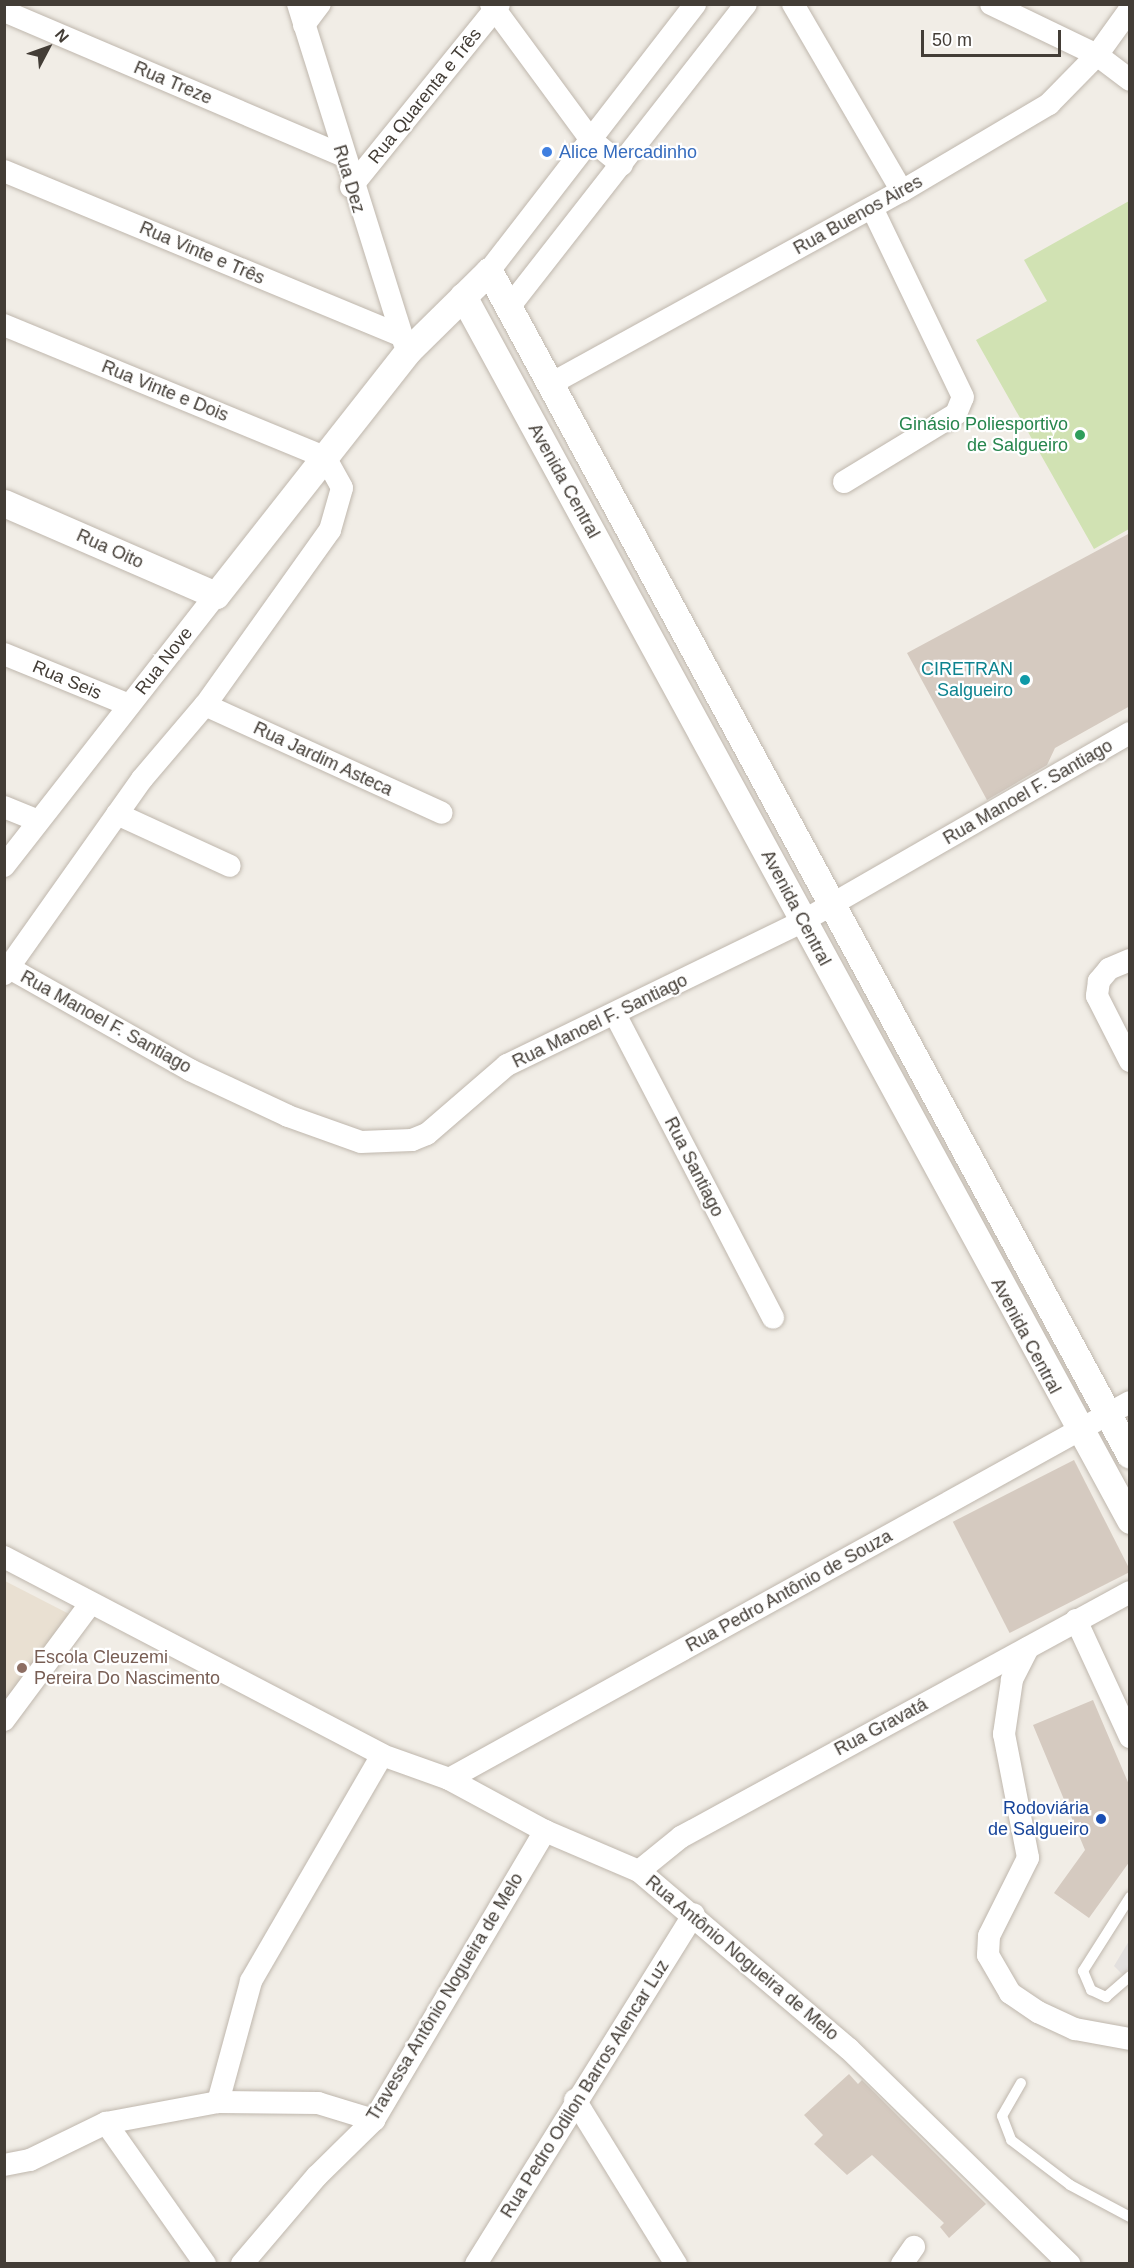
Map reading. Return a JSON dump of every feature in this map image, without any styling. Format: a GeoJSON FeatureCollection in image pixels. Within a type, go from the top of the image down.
{"type":"FeatureCollection","features":[{"type":"Feature","properties":{"kind":"street"},"geometry":{"type":"LineString","coordinates":[[301,15],[320,4]]}},
{"type":"Feature","properties":{"kind":"street"},"geometry":{"type":"LineString","coordinates":[[489,271],[694,4]]}},
{"type":"Feature","properties":{"kind":"street"},"geometry":{"type":"LineString","coordinates":[[510,306],[746,4]]}},
{"type":"Feature","properties":{"kind":"street"},"geometry":{"type":"LineString","coordinates":[[793,4],[903,191]]}},
{"type":"Feature","properties":{"kind":"street"},"geometry":{"type":"LineString","coordinates":[[991,4],[1097,55],[1130,80]]}},
{"type":"Feature","properties":{"kind":"street"},"geometry":{"type":"LineString","coordinates":[[494,6],[591,139],[622,165]]}},
{"type":"Feature","properties":{"kind":"street","name":"Rua Quarenta e Três"},"geometry":{"type":"LineString","coordinates":[[351,186],[494,6]]}},
{"type":"Feature","properties":{"kind":"street","name":"Rua Buenos Aires"},"geometry":{"type":"LineString","coordinates":[[554,382],[903,191],[1049,104],[1097,55],[1130,9]]}},
{"type":"Feature","properties":{"kind":"street","name":"Rua Treze"},"geometry":{"type":"LineString","coordinates":[[4,11],[341,155]]}},
{"type":"Feature","properties":{"kind":"street","name":"Rua Dez"},"geometry":{"type":"LineString","coordinates":[[301,15],[341,155],[404,342]]}},
{"type":"Feature","properties":{"kind":"street","name":"Rua Vinte e Três"},"geometry":{"type":"LineString","coordinates":[[4,171],[404,342]]}},
{"type":"Feature","properties":{"kind":"street"},"geometry":{"type":"LineString","coordinates":[[844,482],[956,414],[963,397],[872,208]]}},
{"type":"Feature","properties":{"kind":"street","name":"Rua Nove"},"geometry":{"type":"LineString","coordinates":[[4,866],[325,457],[404,342],[463,296],[489,271]]}},
{"type":"Feature","properties":{"kind":"street","name":"Avenida Central"},"geometry":{"type":"LineString","coordinates":[[489,271],[554,382],[829,904],[1119,1409],[1130,1455]]}},
{"type":"Feature","properties":{"kind":"street","name":"Avenida Central"},"geometry":{"type":"LineString","coordinates":[[463,296],[1078,1432],[1130,1520]]}},
{"type":"Feature","properties":{"kind":"street","name":"Rua Vinte e Dois"},"geometry":{"type":"LineString","coordinates":[[4,325],[325,457]]}},
{"type":"Feature","properties":{"kind":"street"},"geometry":{"type":"LineString","coordinates":[[6,969],[142,778],[205,705],[330,530],[342,488],[325,457]]}},
{"type":"Feature","properties":{"kind":"street","name":"Rua Oito"},"geometry":{"type":"LineString","coordinates":[[4,503],[216,596]]}},
{"type":"Feature","properties":{"kind":"street","name":"Rua Seis"},"geometry":{"type":"LineString","coordinates":[[4,654],[129,705]]}},
{"type":"Feature","properties":{"kind":"street","name":"Rua Jardim Asteca"},"geometry":{"type":"LineString","coordinates":[[205,705],[442,813]]}},
{"type":"Feature","properties":{"kind":"street","name":"Rua Manoel F. Santiago"},"geometry":{"type":"LineString","coordinates":[[6,969],[190,1070],[360,1142],[392,1143],[427,1134],[507,1065],[615,1016],[803,921],[1130,733]]}},
{"type":"Feature","properties":{"kind":"street"},"geometry":{"type":"LineString","coordinates":[[4,807],[38,821]]}},
{"type":"Feature","properties":{"kind":"street"},"geometry":{"type":"LineString","coordinates":[[117,814],[230,866]]}},
{"type":"Feature","properties":{"kind":"street"},"geometry":{"type":"LineString","coordinates":[[1130,960],[1109,969],[1099,981],[1097,996],[1130,1061]]}},
{"type":"Feature","properties":{"kind":"street","name":"Rua Santiago"},"geometry":{"type":"LineString","coordinates":[[615,1016],[773,1318]]}},
{"type":"Feature","properties":{"kind":"street","name":"Rua Pedro Antônio de Souza"},"geometry":{"type":"LineString","coordinates":[[449,1779],[1119,1409]]}},
{"type":"Feature","properties":{"kind":"street","name":"Rua Antônio Nogueira de Melo"},"geometry":{"type":"LineString","coordinates":[[4,1557],[382,1755],[449,1779],[545,1831],[639,1871],[694,1914],[849,2049],[1069,2264]]}},
{"type":"Feature","properties":{"kind":"street","name":"Rua Gravatá"},"geometry":{"type":"LineString","coordinates":[[639,1871],[681,1837],[1130,1592]]}},
{"type":"Feature","properties":{"kind":"street"},"geometry":{"type":"LineString","coordinates":[[4,1720],[90,1604]]}},
{"type":"Feature","properties":{"kind":"street"},"geometry":{"type":"LineString","coordinates":[[1076,1620],[1130,1737]]}},
{"type":"Feature","properties":{"kind":"street"},"geometry":{"type":"LineString","coordinates":[[1028,1648],[1012,1680],[1004,1734],[1028,1857],[989,1936],[988,1955],[1011,1993],[1038,2012],[1076,2029],[1130,2039]]}},
{"type":"Feature","properties":{"kind":"street"},"geometry":{"type":"LineString","coordinates":[[218,2102],[251,1981],[382,1755]]}},
{"type":"Feature","properties":{"kind":"street","name":"Travessa Antônio Nogueira de Melo"},"geometry":{"type":"LineString","coordinates":[[242,2264],[309,2184],[374,2120],[545,1831]]}},
{"type":"Feature","properties":{"kind":"street","name":"Rua Pedro Odilon Barros Alencar Luz"},"geometry":{"type":"LineString","coordinates":[[476,2264],[575,2100],[694,1914]]}},
{"type":"Feature","properties":{"kind":"street"},"geometry":{"type":"LineString","coordinates":[[575,2100],[676,2264]]}},
{"type":"Feature","properties":{"kind":"street"},"geometry":{"type":"LineString","coordinates":[[4,2165],[30,2160],[106,2123],[218,2102],[318,2103],[374,2120]]}},
{"type":"Feature","properties":{"kind":"street"},"geometry":{"type":"LineString","coordinates":[[106,2123],[205,2264]]}},
{"type":"Feature","properties":{"kind":"lane"},"geometry":{"type":"LineString","coordinates":[[1130,1897],[1083,1971],[1091,1990],[1106,1997],[1130,1976]]}},
{"type":"Feature","properties":{"kind":"lane"},"geometry":{"type":"LineString","coordinates":[[1021,2083],[1002,2116],[1002,2127],[1011,2140],[1070,2185],[1130,2217]]}},
{"type":"Feature","properties":{"kind":"shaded area","name":"Escola Cleuzemi Pereira Do Nascimento"},"geometry":{"type":"Polygon","coordinates":[[[5,1581],[75,1617],[5,1719],[5,1581]]]}},
{"type":"Feature","properties":{"kind":"shaded area"},"geometry":{"type":"Polygon","coordinates":[[[1129,1941],[1129,1966],[1124,1976],[1114,1966],[1129,1941]]]}},
{"type":"Feature","properties":{"kind":"green space","name":"Ginásio Poliesportivo de Salgueiro"},"geometry":{"type":"Polygon","coordinates":[[[1129,201],[1129,529],[1094,549],[976,340],[1047,301],[1024,260],[1129,201]]]}},
{"type":"Feature","properties":{"kind":"building","name":"CIRETRAN Salgueiro"},"geometry":{"type":"Polygon","coordinates":[[[1130,533],[1130,706],[1055,748],[1047,765],[987,800],[907,653],[1130,533]]]}},
{"type":"Feature","properties":{"kind":"building"},"geometry":{"type":"Polygon","coordinates":[[[1074,1460],[1130,1572],[1010,1633],[953,1522],[1074,1460]]]}},
{"type":"Feature","properties":{"kind":"building","name":"Rodoviária de Salgueiro"},"geometry":{"type":"Polygon","coordinates":[[[1093,1700],[1130,1787],[1130,1861],[1089,1918],[1054,1893],[1085,1850],[1033,1725],[1093,1700]]]}},
{"type":"Feature","properties":{"kind":"building"},"geometry":{"type":"Polygon","coordinates":[[[849,2074],[858,2084],[862,2080],[986,2204],[949,2238],[940,2227],[944,2223],[872,2155],[847,2175],[814,2144],[823,2135],[804,2115],[849,2074]]]}},
{"type":"Feature","properties":{"kind":"place","name":"Alice Mercadinho"},"geometry":{"type":"Point","coordinates":[547,152]}},
{"type":"Feature","properties":{"kind":"place","name":"Ginásio Poliesportivo de Salgueiro"},"geometry":{"type":"Point","coordinates":[1080,435]}},
{"type":"Feature","properties":{"kind":"place","name":"CIRETRAN Salgueiro"},"geometry":{"type":"Point","coordinates":[1025,680]}},
{"type":"Feature","properties":{"kind":"place","name":"Escola Cleuzemi Pereira Do Nascimento"},"geometry":{"type":"Point","coordinates":[22,1668]}},
{"type":"Feature","properties":{"kind":"place","name":"Rodoviária de Salgueiro"},"geometry":{"type":"Point","coordinates":[1101,1819]}}]}
